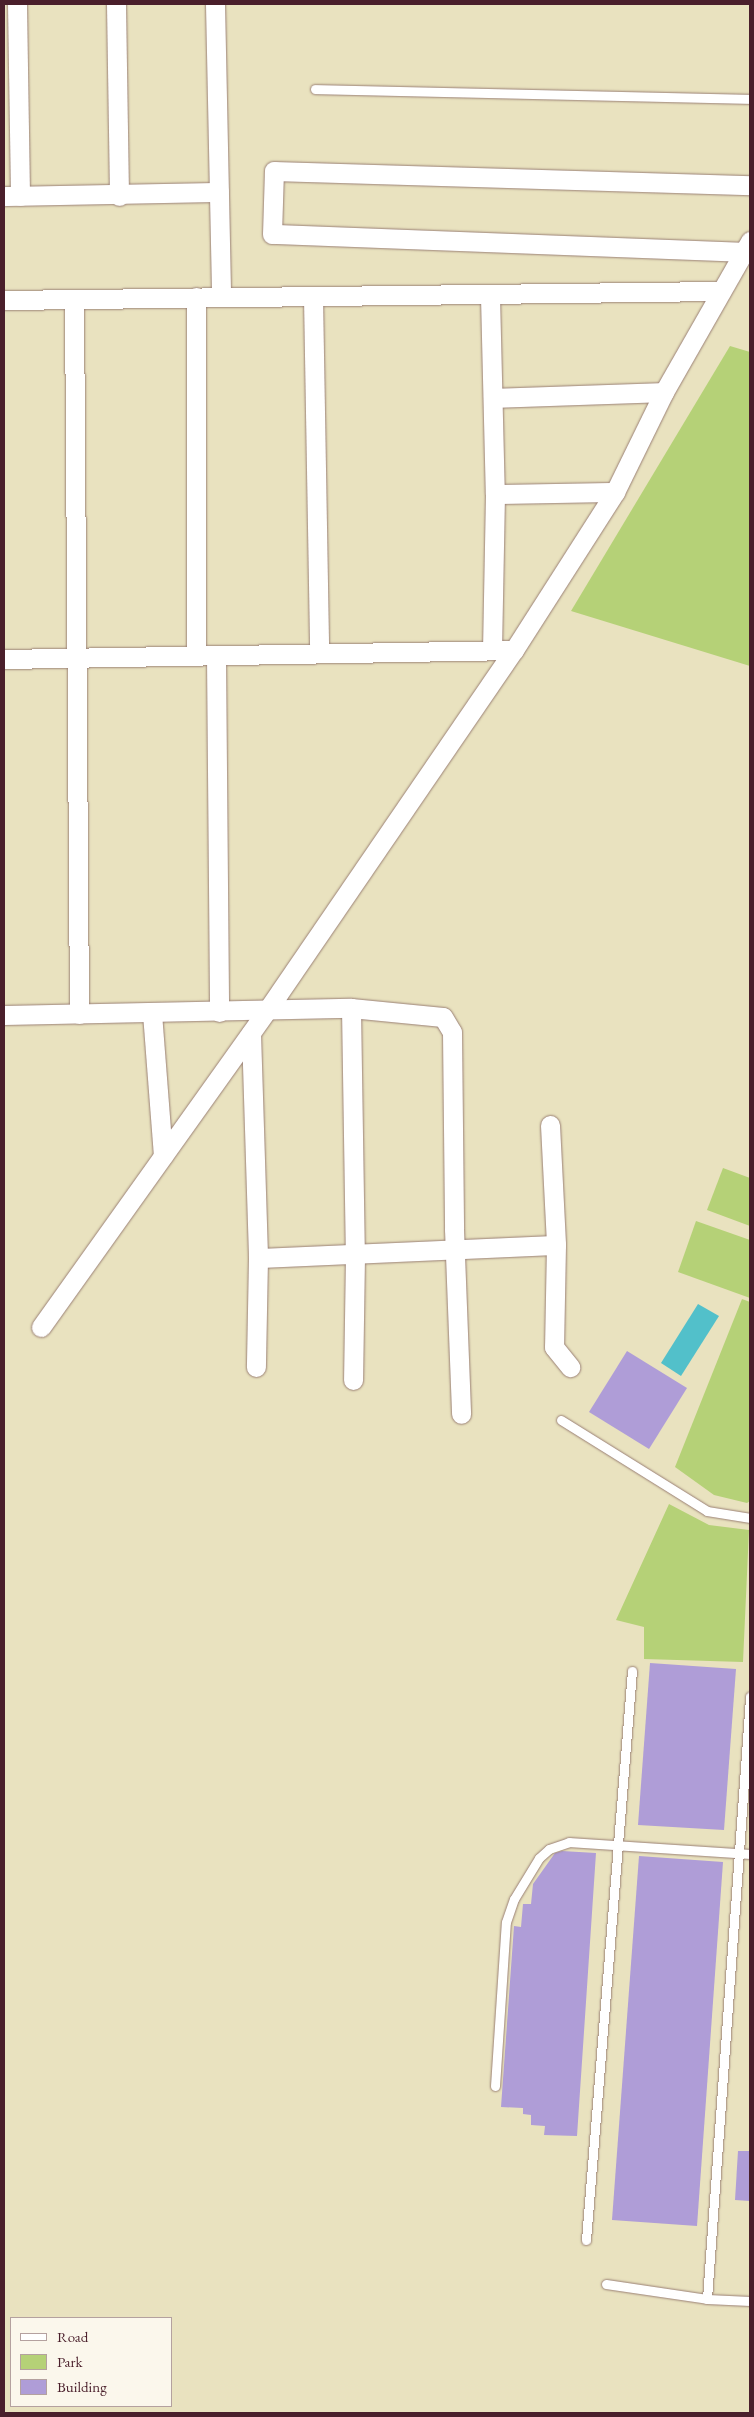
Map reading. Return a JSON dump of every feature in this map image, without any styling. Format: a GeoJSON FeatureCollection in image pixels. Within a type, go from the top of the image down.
{"type":"FeatureCollection","features":[{"type":"Feature","properties":{"kind":"street"},"geometry":{"type":"LineString","coordinates":[[17,4],[12,196],[118,196],[219,192]]}},
{"type":"Feature","properties":{"kind":"street"},"geometry":{"type":"LineString","coordinates":[[116,4],[118,196]]}},
{"type":"Feature","properties":{"kind":"street"},"geometry":{"type":"LineString","coordinates":[[215,4],[221,296]]}},
{"type":"Feature","properties":{"kind":"street"},"geometry":{"type":"LineString","coordinates":[[41,1327],[268,1009],[514,650],[615,492],[664,392],[747,246],[272,234],[274,171],[750,185]]}},
{"type":"Feature","properties":{"kind":"street"},"geometry":{"type":"LineString","coordinates":[[4,300],[221,296],[490,296],[721,291]]}},
{"type":"Feature","properties":{"kind":"street"},"geometry":{"type":"LineString","coordinates":[[490,296],[495,494],[492,650]]}},
{"type":"Feature","properties":{"kind":"street"},"geometry":{"type":"LineString","coordinates":[[196,297],[196,656]]}},
{"type":"Feature","properties":{"kind":"street"},"geometry":{"type":"LineString","coordinates":[[313,297],[319,652]]}},
{"type":"Feature","properties":{"kind":"street"},"geometry":{"type":"LineString","coordinates":[[74,300],[75,659],[79,1014]]}},
{"type":"Feature","properties":{"kind":"street"},"geometry":{"type":"LineString","coordinates":[[492,398],[664,392]]}},
{"type":"Feature","properties":{"kind":"street"},"geometry":{"type":"LineString","coordinates":[[495,494],[615,492]]}},
{"type":"Feature","properties":{"kind":"street"},"geometry":{"type":"LineString","coordinates":[[4,660],[319,652],[514,650]]}},
{"type":"Feature","properties":{"kind":"street"},"geometry":{"type":"LineString","coordinates":[[216,656],[218,1012]]}},
{"type":"Feature","properties":{"kind":"street"},"geometry":{"type":"LineString","coordinates":[[351,1008],[355,1256],[353,1380]]}},
{"type":"Feature","properties":{"kind":"street"},"geometry":{"type":"LineString","coordinates":[[4,1015],[351,1008],[444,1017],[450,1026],[454,1250],[461,1414]]}},
{"type":"Feature","properties":{"kind":"street"},"geometry":{"type":"LineString","coordinates":[[152,1013],[163,1156]]}},
{"type":"Feature","properties":{"kind":"street"},"geometry":{"type":"LineString","coordinates":[[250,1033],[258,1258],[256,1367]]}},
{"type":"Feature","properties":{"kind":"street"},"geometry":{"type":"LineString","coordinates":[[550,1125],[556,1245],[554,1346],[570,1367]]}},
{"type":"Feature","properties":{"kind":"street"},"geometry":{"type":"LineString","coordinates":[[258,1258],[355,1256],[556,1245]]}},
{"type":"Feature","properties":{"kind":"lane"},"geometry":{"type":"LineString","coordinates":[[315,89],[750,100]]}},
{"type":"Feature","properties":{"kind":"lane"},"geometry":{"type":"LineString","coordinates":[[561,1420],[707,1511],[750,1518]]}},
{"type":"Feature","properties":{"kind":"lane"},"geometry":{"type":"LineString","coordinates":[[586,2240],[632,1671]]}},
{"type":"Feature","properties":{"kind":"lane"},"geometry":{"type":"LineString","coordinates":[[707,2299],[750,1697]]}},
{"type":"Feature","properties":{"kind":"lane"},"geometry":{"type":"LineString","coordinates":[[495,2086],[506,1922],[514,1899],[539,1858],[550,1850],[569,1842],[750,1854]]}},
{"type":"Feature","properties":{"kind":"lane"},"geometry":{"type":"LineString","coordinates":[[606,2284],[707,2299],[750,2301]]}},
{"type":"Feature","properties":{"kind":"green space"},"geometry":{"type":"Polygon","coordinates":[[[730,346],[750,352],[750,666],[571,611],[730,346]]]}},
{"type":"Feature","properties":{"kind":"green space"},"geometry":{"type":"Polygon","coordinates":[[[723,1168],[750,1178],[750,1226],[707,1210],[723,1168]]]}},
{"type":"Feature","properties":{"kind":"green space"},"geometry":{"type":"Polygon","coordinates":[[[696,1221],[750,1240],[750,1298],[678,1272],[696,1221]]]}},
{"type":"Feature","properties":{"kind":"green space"},"geometry":{"type":"Polygon","coordinates":[[[742,1299],[750,1302],[750,1501],[747,1503],[714,1495],[675,1467],[742,1299]]]}},
{"type":"Feature","properties":{"kind":"green space"},"geometry":{"type":"Polygon","coordinates":[[[669,1504],[709,1525],[749,1530],[743,1662],[644,1659],[644,1627],[616,1620],[669,1504]]]}},
{"type":"Feature","properties":{"kind":"water"},"geometry":{"type":"Polygon","coordinates":[[[698,1304],[719,1316],[681,1376],[661,1363],[698,1304]]]}},
{"type":"Feature","properties":{"kind":"building"},"geometry":{"type":"Polygon","coordinates":[[[627,1351],[687,1388],[649,1449],[589,1412],[627,1351]]]}},
{"type":"Feature","properties":{"kind":"building"},"geometry":{"type":"Polygon","coordinates":[[[650,1663],[736,1669],[724,1830],[638,1825],[650,1663]]]}},
{"type":"Feature","properties":{"kind":"building"},"geometry":{"type":"Polygon","coordinates":[[[562,1851],[596,1853],[577,2136],[544,2135],[545,2126],[531,2125],[531,2115],[523,2114],[523,2108],[501,2107],[514,1926],[521,1927],[523,1904],[531,1904],[533,1884],[555,1853],[562,1851]]]}},
{"type":"Feature","properties":{"kind":"building"},"geometry":{"type":"Polygon","coordinates":[[[639,1856],[723,1862],[697,2226],[612,2220],[639,1856]]]}},
{"type":"Feature","properties":{"kind":"building"},"geometry":{"type":"Polygon","coordinates":[[[738,2151],[750,2151],[750,2201],[735,2200],[738,2151]]]}}]}
